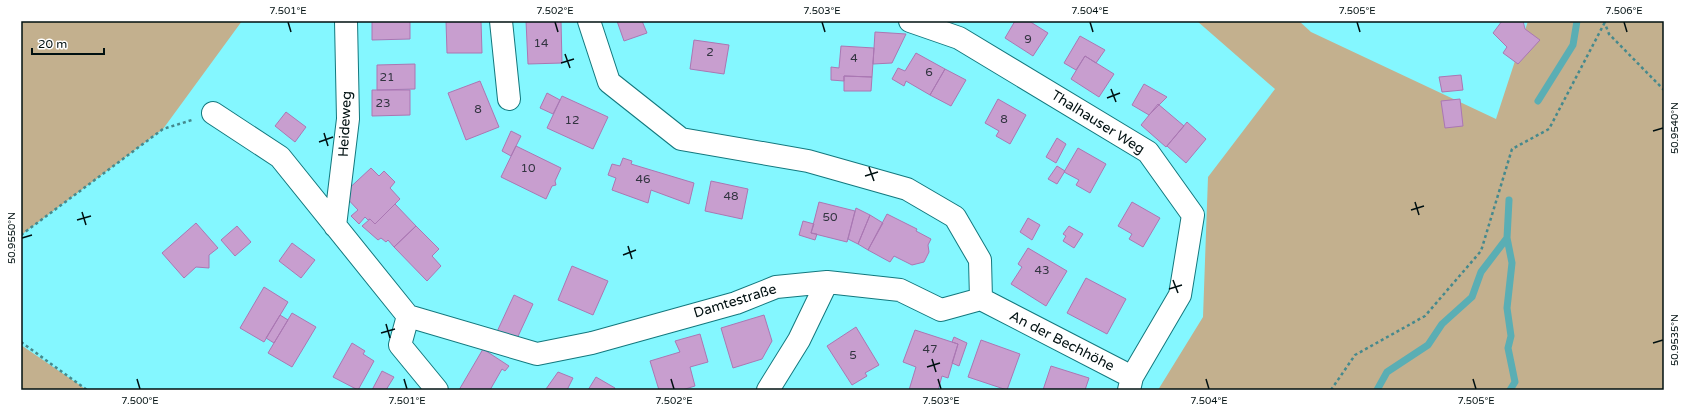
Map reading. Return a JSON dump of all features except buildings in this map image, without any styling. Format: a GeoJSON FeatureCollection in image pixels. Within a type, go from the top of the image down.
{"type":"FeatureCollection","features":[{"type":"Feature","properties":{"kind":"street","name":"Heideweg"},"geometry":{"type":"LineString","coordinates":[[335,226],[348,119],[346,21]]}},
{"type":"Feature","properties":{"kind":"street"},"geometry":{"type":"LineString","coordinates":[[501,21],[509,99]]}},
{"type":"Feature","properties":{"kind":"street"},"geometry":{"type":"LineString","coordinates":[[589,21],[609,82],[681,138],[808,161],[907,189],[956,216],[980,260],[981,299]]}},
{"type":"Feature","properties":{"kind":"street","name":"Thalhauser Weg"},"geometry":{"type":"LineString","coordinates":[[910,21],[959,38],[1148,152],[1193,215],[1180,295],[1130,384]]}},
{"type":"Feature","properties":{"kind":"street"},"geometry":{"type":"LineString","coordinates":[[213,113],[280,157],[335,226],[369,265],[408,316],[400,345],[437,390]]}},
{"type":"Feature","properties":{"kind":"street"},"geometry":{"type":"LineString","coordinates":[[768,390],[799,340],[827,282]]}},
{"type":"Feature","properties":{"kind":"street","name":"Damtestraße"},"geometry":{"type":"LineString","coordinates":[[408,316],[537,354],[592,343],[728,305],[776,287],[827,282],[900,290],[941,310],[981,299]]}},
{"type":"Feature","properties":{"kind":"street","name":"An der Bechhöhe"},"geometry":{"type":"LineString","coordinates":[[981,299],[1130,384]]}},
{"type":"Feature","properties":{"kind":"path"},"geometry":{"type":"LineString","coordinates":[[1604,22],[1609,34],[1664,90]]}},
{"type":"Feature","properties":{"kind":"path"},"geometry":{"type":"LineString","coordinates":[[1331,390],[1356,355],[1426,316],[1481,251],[1512,149],[1549,129],[1604,22]]}},
{"type":"Feature","properties":{"kind":"path"},"geometry":{"type":"LineString","coordinates":[[21,235],[163,129],[213,113]]}},
{"type":"Feature","properties":{"kind":"path"},"geometry":{"type":"LineString","coordinates":[[21,342],[87,390]]}},
{"type":"Feature","properties":{"kind":"shaded area"},"geometry":{"type":"Polygon","coordinates":[[[21,21],[242,21],[163,129],[21,235],[21,21]]]}},
{"type":"Feature","properties":{"kind":"shaded area"},"geometry":{"type":"Polygon","coordinates":[[[1197,21],[1299,21],[1311,32],[1496,119],[1528,21],[1664,21],[1664,390],[1158,390],[1203,317],[1208,177],[1275,89],[1197,21]]]}},
{"type":"Feature","properties":{"kind":"shaded area"},"geometry":{"type":"Polygon","coordinates":[[[21,345],[87,390],[21,390],[21,345]]]}},
{"type":"Feature","properties":{"kind":"waterway"},"geometry":{"type":"LineString","coordinates":[[1538,101],[1573,45],[1577,21]]}},
{"type":"Feature","properties":{"kind":"waterway"},"geometry":{"type":"LineString","coordinates":[[1377,390],[1387,372],[1428,345],[1442,324],[1472,297],[1481,272],[1507,238],[1509,200]]}},
{"type":"Feature","properties":{"kind":"waterway"},"geometry":{"type":"LineString","coordinates":[[1507,238],[1512,263],[1507,308],[1511,336],[1508,348],[1515,382],[1510,390]]}}]}
